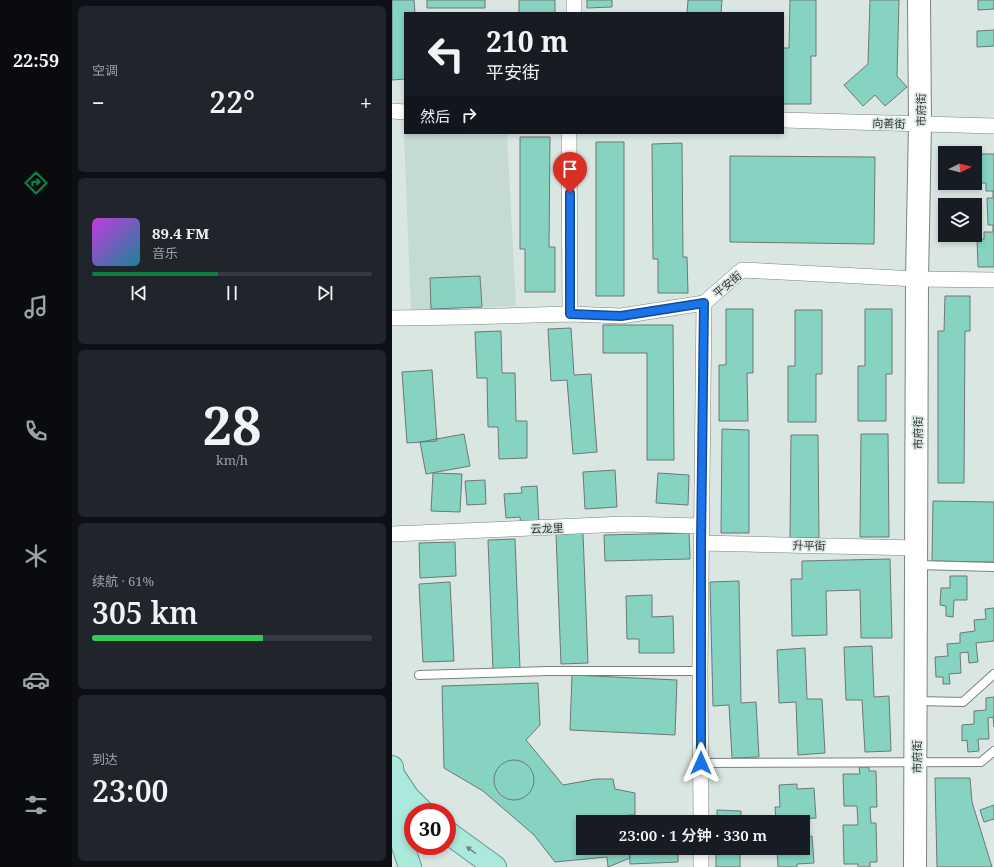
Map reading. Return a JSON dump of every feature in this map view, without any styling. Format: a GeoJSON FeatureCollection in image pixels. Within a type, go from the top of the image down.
{"type":"FeatureCollection","features":[{"type":"Feature","properties":{"kind":"main road"},"geometry":{"type":"LineString","coordinates":[[392,767],[400,837],[410,867]]}},
{"type":"Feature","properties":{"kind":"main road"},"geometry":{"type":"LineString","coordinates":[[392,774],[414,803]]}},
{"type":"Feature","properties":{"kind":"main road"},"geometry":{"type":"LineString","coordinates":[[456,839],[495,867]]}},
{"type":"Feature","properties":{"kind":"street"},"geometry":{"type":"LineString","coordinates":[[574,0],[574,12]]}},
{"type":"Feature","properties":{"kind":"street","name":"市府街"},"geometry":{"type":"LineString","coordinates":[[915,867],[917,279],[920,124],[919,0]]}},
{"type":"Feature","properties":{"kind":"street"},"geometry":{"type":"LineString","coordinates":[[392,112],[404,112]]}},
{"type":"Feature","properties":{"kind":"street","name":"向善街"},"geometry":{"type":"LineString","coordinates":[[784,120],[994,126]]}},
{"type":"Feature","properties":{"kind":"street"},"geometry":{"type":"LineString","coordinates":[[569,134],[570,314]]}},
{"type":"Feature","properties":{"kind":"street","name":"平安街"},"geometry":{"type":"LineString","coordinates":[[392,318],[570,314],[621,316],[704,303],[742,270],[917,279],[994,280]]}},
{"type":"Feature","properties":{"kind":"street"},"geometry":{"type":"LineString","coordinates":[[701,815],[700,671],[704,303]]}},
{"type":"Feature","properties":{"kind":"street","name":"云龙里"},"geometry":{"type":"LineString","coordinates":[[392,534],[625,524],[702,526]]}},
{"type":"Feature","properties":{"kind":"street","name":"升平街"},"geometry":{"type":"LineString","coordinates":[[701,543],[917,556]]}},
{"type":"Feature","properties":{"kind":"street"},"geometry":{"type":"LineString","coordinates":[[701,855],[701,867]]}},
{"type":"Feature","properties":{"kind":"lane"},"geometry":{"type":"LineString","coordinates":[[917,556],[994,567]]}},
{"type":"Feature","properties":{"kind":"lane"},"geometry":{"type":"LineString","coordinates":[[419,675],[548,671],[700,671]]}},
{"type":"Feature","properties":{"kind":"lane"},"geometry":{"type":"LineString","coordinates":[[916,701],[963,702],[994,674]]}},
{"type":"Feature","properties":{"kind":"lane"},"geometry":{"type":"LineString","coordinates":[[701,763],[981,762],[994,751]]}},
{"type":"Feature","properties":{"kind":"shaded area"},"geometry":{"type":"Polygon","coordinates":[[[404,134],[507,135],[516,306],[411,310],[404,134]]]}},
{"type":"Feature","properties":{"kind":"building"},"geometry":{"type":"Polygon","coordinates":[[[392,0],[414,0],[415,12],[404,12],[404,79],[392,80],[392,0]]]}},
{"type":"Feature","properties":{"kind":"building"},"geometry":{"type":"Polygon","coordinates":[[[427,0],[485,0],[485,8],[427,8],[427,0]]]}},
{"type":"Feature","properties":{"kind":"building"},"geometry":{"type":"Polygon","coordinates":[[[519,0],[555,0],[555,12],[519,12],[519,0]]]}},
{"type":"Feature","properties":{"kind":"building"},"geometry":{"type":"Polygon","coordinates":[[[587,0],[612,0],[612,7],[587,8],[587,0]]]}},
{"type":"Feature","properties":{"kind":"building"},"geometry":{"type":"Polygon","coordinates":[[[688,0],[722,0],[721,12],[687,12],[688,0]]]}},
{"type":"Feature","properties":{"kind":"building"},"geometry":{"type":"Polygon","coordinates":[[[790,0],[816,0],[816,56],[811,56],[811,104],[784,104],[784,48],[789,48],[790,0]]]}},
{"type":"Feature","properties":{"kind":"building"},"geometry":{"type":"Polygon","coordinates":[[[870,0],[899,0],[897,76],[907,87],[885,106],[875,95],[863,106],[844,85],[868,64],[870,0]]]}},
{"type":"Feature","properties":{"kind":"building"},"geometry":{"type":"Polygon","coordinates":[[[978,0],[994,0],[994,9],[978,10],[978,0]]]}},
{"type":"Feature","properties":{"kind":"building"},"geometry":{"type":"Polygon","coordinates":[[[994,30],[994,46],[977,47],[977,31],[994,30]]]}},
{"type":"Feature","properties":{"kind":"building"},"geometry":{"type":"Polygon","coordinates":[[[520,137],[550,137],[549,247],[555,247],[555,292],[525,292],[525,249],[520,249],[520,137]]]}},
{"type":"Feature","properties":{"kind":"building"},"geometry":{"type":"Polygon","coordinates":[[[596,142],[624,142],[624,296],[596,296],[596,142]]]}},
{"type":"Feature","properties":{"kind":"building"},"geometry":{"type":"Polygon","coordinates":[[[682,143],[683,257],[687,257],[688,293],[658,293],[658,259],[653,259],[652,144],[682,143]]]}},
{"type":"Feature","properties":{"kind":"building"},"geometry":{"type":"Polygon","coordinates":[[[982,154],[994,154],[994,267],[978,267],[977,242],[982,242],[982,239],[984,239],[984,232],[993,232],[993,225],[988,225],[987,198],[993,198],[993,191],[986,191],[986,183],[982,183],[982,154]]]}},
{"type":"Feature","properties":{"kind":"building"},"geometry":{"type":"Polygon","coordinates":[[[730,156],[875,157],[874,244],[730,242],[730,156]]]}},
{"type":"Feature","properties":{"kind":"building"},"geometry":{"type":"Polygon","coordinates":[[[480,276],[482,307],[431,309],[430,278],[480,276]]]}},
{"type":"Feature","properties":{"kind":"building"},"geometry":{"type":"Polygon","coordinates":[[[945,296],[970,296],[970,331],[965,331],[964,483],[938,483],[938,331],[944,331],[945,296]]]}},
{"type":"Feature","properties":{"kind":"building"},"geometry":{"type":"Polygon","coordinates":[[[726,309],[753,309],[753,373],[747,373],[748,421],[719,421],[719,365],[726,365],[726,309]]]}},
{"type":"Feature","properties":{"kind":"building"},"geometry":{"type":"Polygon","coordinates":[[[865,309],[892,309],[892,374],[886,374],[886,421],[858,421],[858,366],[865,366],[865,309]]]}},
{"type":"Feature","properties":{"kind":"building"},"geometry":{"type":"Polygon","coordinates":[[[795,310],[822,310],[822,374],[816,374],[816,422],[788,422],[788,366],[795,366],[795,310]]]}},
{"type":"Feature","properties":{"kind":"building"},"geometry":{"type":"Polygon","coordinates":[[[603,325],[673,325],[674,460],[647,460],[647,353],[603,353],[603,325]]]}},
{"type":"Feature","properties":{"kind":"building"},"geometry":{"type":"Polygon","coordinates":[[[571,328],[574,375],[591,374],[597,452],[573,454],[567,380],[551,381],[548,329],[571,328]]]}},
{"type":"Feature","properties":{"kind":"building"},"geometry":{"type":"Polygon","coordinates":[[[501,331],[502,373],[515,373],[516,421],[527,421],[527,458],[499,459],[498,427],[488,427],[487,378],[477,378],[475,332],[501,331]]]}},
{"type":"Feature","properties":{"kind":"building"},"geometry":{"type":"Polygon","coordinates":[[[432,370],[437,441],[407,443],[402,372],[432,370]]]}},
{"type":"Feature","properties":{"kind":"building"},"geometry":{"type":"Polygon","coordinates":[[[722,429],[749,430],[749,533],[721,533],[722,429]]]}},
{"type":"Feature","properties":{"kind":"building"},"geometry":{"type":"Polygon","coordinates":[[[464,434],[470,466],[426,474],[420,442],[464,434]]]}},
{"type":"Feature","properties":{"kind":"building"},"geometry":{"type":"Polygon","coordinates":[[[861,434],[888,434],[889,537],[860,537],[861,434]]]}},
{"type":"Feature","properties":{"kind":"building"},"geometry":{"type":"Polygon","coordinates":[[[791,435],[818,435],[819,538],[790,538],[791,435]]]}},
{"type":"Feature","properties":{"kind":"building"},"geometry":{"type":"Polygon","coordinates":[[[615,470],[617,507],[585,509],[583,472],[615,470]]]}},
{"type":"Feature","properties":{"kind":"building"},"geometry":{"type":"Polygon","coordinates":[[[433,473],[462,474],[460,512],[431,511],[433,473]]]}},
{"type":"Feature","properties":{"kind":"building"},"geometry":{"type":"Polygon","coordinates":[[[658,473],[689,475],[688,505],[656,503],[658,473]]]}},
{"type":"Feature","properties":{"kind":"building"},"geometry":{"type":"Polygon","coordinates":[[[485,480],[486,504],[467,505],[465,481],[485,480]]]}},
{"type":"Feature","properties":{"kind":"building"},"geometry":{"type":"Polygon","coordinates":[[[537,486],[539,523],[521,525],[520,517],[506,518],[504,494],[522,493],[521,487],[537,486]]]}},
{"type":"Feature","properties":{"kind":"building"},"geometry":{"type":"Polygon","coordinates":[[[933,501],[994,502],[994,562],[932,561],[933,501]]]}},
{"type":"Feature","properties":{"kind":"building"},"geometry":{"type":"Polygon","coordinates":[[[583,533],[588,663],[561,664],[556,534],[583,533]]]}},
{"type":"Feature","properties":{"kind":"building"},"geometry":{"type":"Polygon","coordinates":[[[689,533],[690,559],[605,561],[604,535],[689,533]]]}},
{"type":"Feature","properties":{"kind":"building"},"geometry":{"type":"Polygon","coordinates":[[[515,539],[520,669],[493,671],[488,540],[515,539]]]}},
{"type":"Feature","properties":{"kind":"building"},"geometry":{"type":"Polygon","coordinates":[[[455,542],[456,576],[420,578],[419,543],[455,542]]]}},
{"type":"Feature","properties":{"kind":"building"},"geometry":{"type":"Polygon","coordinates":[[[890,559],[892,638],[861,638],[860,590],[826,591],[827,635],[792,636],[791,579],[802,579],[802,561],[890,559]]]}},
{"type":"Feature","properties":{"kind":"building"},"geometry":{"type":"Polygon","coordinates":[[[950,576],[967,576],[967,600],[954,600],[953,617],[946,616],[946,606],[940,605],[941,588],[950,588],[950,576]]]}},
{"type":"Feature","properties":{"kind":"building"},"geometry":{"type":"Polygon","coordinates":[[[739,581],[741,703],[756,702],[759,757],[732,758],[729,705],[713,706],[710,582],[739,581]]]}},
{"type":"Feature","properties":{"kind":"building"},"geometry":{"type":"Polygon","coordinates":[[[450,582],[454,661],[423,662],[419,584],[450,582]]]}},
{"type":"Feature","properties":{"kind":"building"},"geometry":{"type":"Polygon","coordinates":[[[652,595],[652,617],[673,616],[674,653],[639,653],[639,639],[627,639],[626,596],[652,595]]]}},
{"type":"Feature","properties":{"kind":"building"},"geometry":{"type":"Polygon","coordinates":[[[994,608],[994,641],[976,643],[978,662],[969,663],[968,652],[960,653],[961,673],[949,674],[950,684],[943,684],[943,677],[936,677],[935,657],[948,656],[947,644],[960,643],[960,633],[975,631],[974,620],[986,619],[985,609],[994,608]]]}},
{"type":"Feature","properties":{"kind":"building"},"geometry":{"type":"Polygon","coordinates":[[[872,646],[874,697],[889,696],[891,751],[865,752],[862,700],[846,700],[844,647],[872,646]]]}},
{"type":"Feature","properties":{"kind":"building"},"geometry":{"type":"Polygon","coordinates":[[[805,648],[807,699],[822,699],[825,753],[798,755],[796,702],[779,703],[777,650],[805,648]]]}},
{"type":"Feature","properties":{"kind":"building"},"geometry":{"type":"Polygon","coordinates":[[[572,675],[677,680],[675,735],[570,730],[572,675]]]}},
{"type":"Feature","properties":{"kind":"building"},"geometry":{"type":"Polygon","coordinates":[[[538,683],[540,725],[526,740],[563,785],[596,779],[613,779],[615,789],[635,793],[635,815],[576,815],[576,855],[630,855],[630,858],[608,867],[607,857],[555,862],[534,835],[483,791],[444,768],[442,686],[538,683]]]}},
{"type":"Feature","properties":{"kind":"building"},"geometry":{"type":"Polygon","coordinates":[[[994,697],[994,727],[993,717],[988,718],[989,739],[978,739],[979,751],[968,752],[967,740],[962,741],[962,725],[974,724],[974,711],[986,710],[986,698],[994,697]]]}},
{"type":"Feature","properties":{"kind":"building"},"geometry":{"type":"Polygon","coordinates":[[[518,760],[525,763],[531,769],[534,780],[533,788],[525,797],[518,800],[510,800],[503,797],[495,788],[494,776],[497,769],[506,761],[518,760]]]}},
{"type":"Feature","properties":{"kind":"building"},"geometry":{"type":"Polygon","coordinates":[[[859,767],[869,767],[869,771],[876,771],[877,807],[870,807],[871,823],[876,823],[877,862],[870,862],[870,867],[858,867],[858,864],[844,864],[843,825],[858,825],[857,806],[844,806],[843,774],[860,774],[859,767]]]}},
{"type":"Feature","properties":{"kind":"building"},"geometry":{"type":"Polygon","coordinates":[[[935,778],[970,778],[972,802],[992,867],[937,867],[935,778]]]}},
{"type":"Feature","properties":{"kind":"building"},"geometry":{"type":"Polygon","coordinates":[[[797,784],[797,789],[814,788],[816,818],[810,818],[810,815],[776,815],[775,807],[780,807],[779,785],[797,784]]]}},
{"type":"Feature","properties":{"kind":"building"},"geometry":{"type":"Polygon","coordinates":[[[994,805],[994,819],[984,822],[980,810],[994,805]]]}},
{"type":"Feature","properties":{"kind":"building"},"geometry":{"type":"Polygon","coordinates":[[[717,810],[741,811],[741,815],[717,815],[717,810]]]}},
{"type":"Feature","properties":{"kind":"building"},"geometry":{"type":"Polygon","coordinates":[[[810,836],[812,836],[814,863],[797,864],[797,867],[778,867],[777,855],[810,855],[810,836]]]}},
{"type":"Feature","properties":{"kind":"building"},"geometry":{"type":"Polygon","coordinates":[[[629,855],[678,855],[678,862],[630,864],[629,855]]]}},
{"type":"Feature","properties":{"kind":"building"},"geometry":{"type":"Polygon","coordinates":[[[716,855],[740,855],[740,867],[716,867],[716,855]]]}},
{"type":"Feature","properties":{"kind":"route"},"geometry":{"type":"LineString","coordinates":[[570,193],[570,314],[621,316],[704,303],[700,671],[701,763]]}}]}
